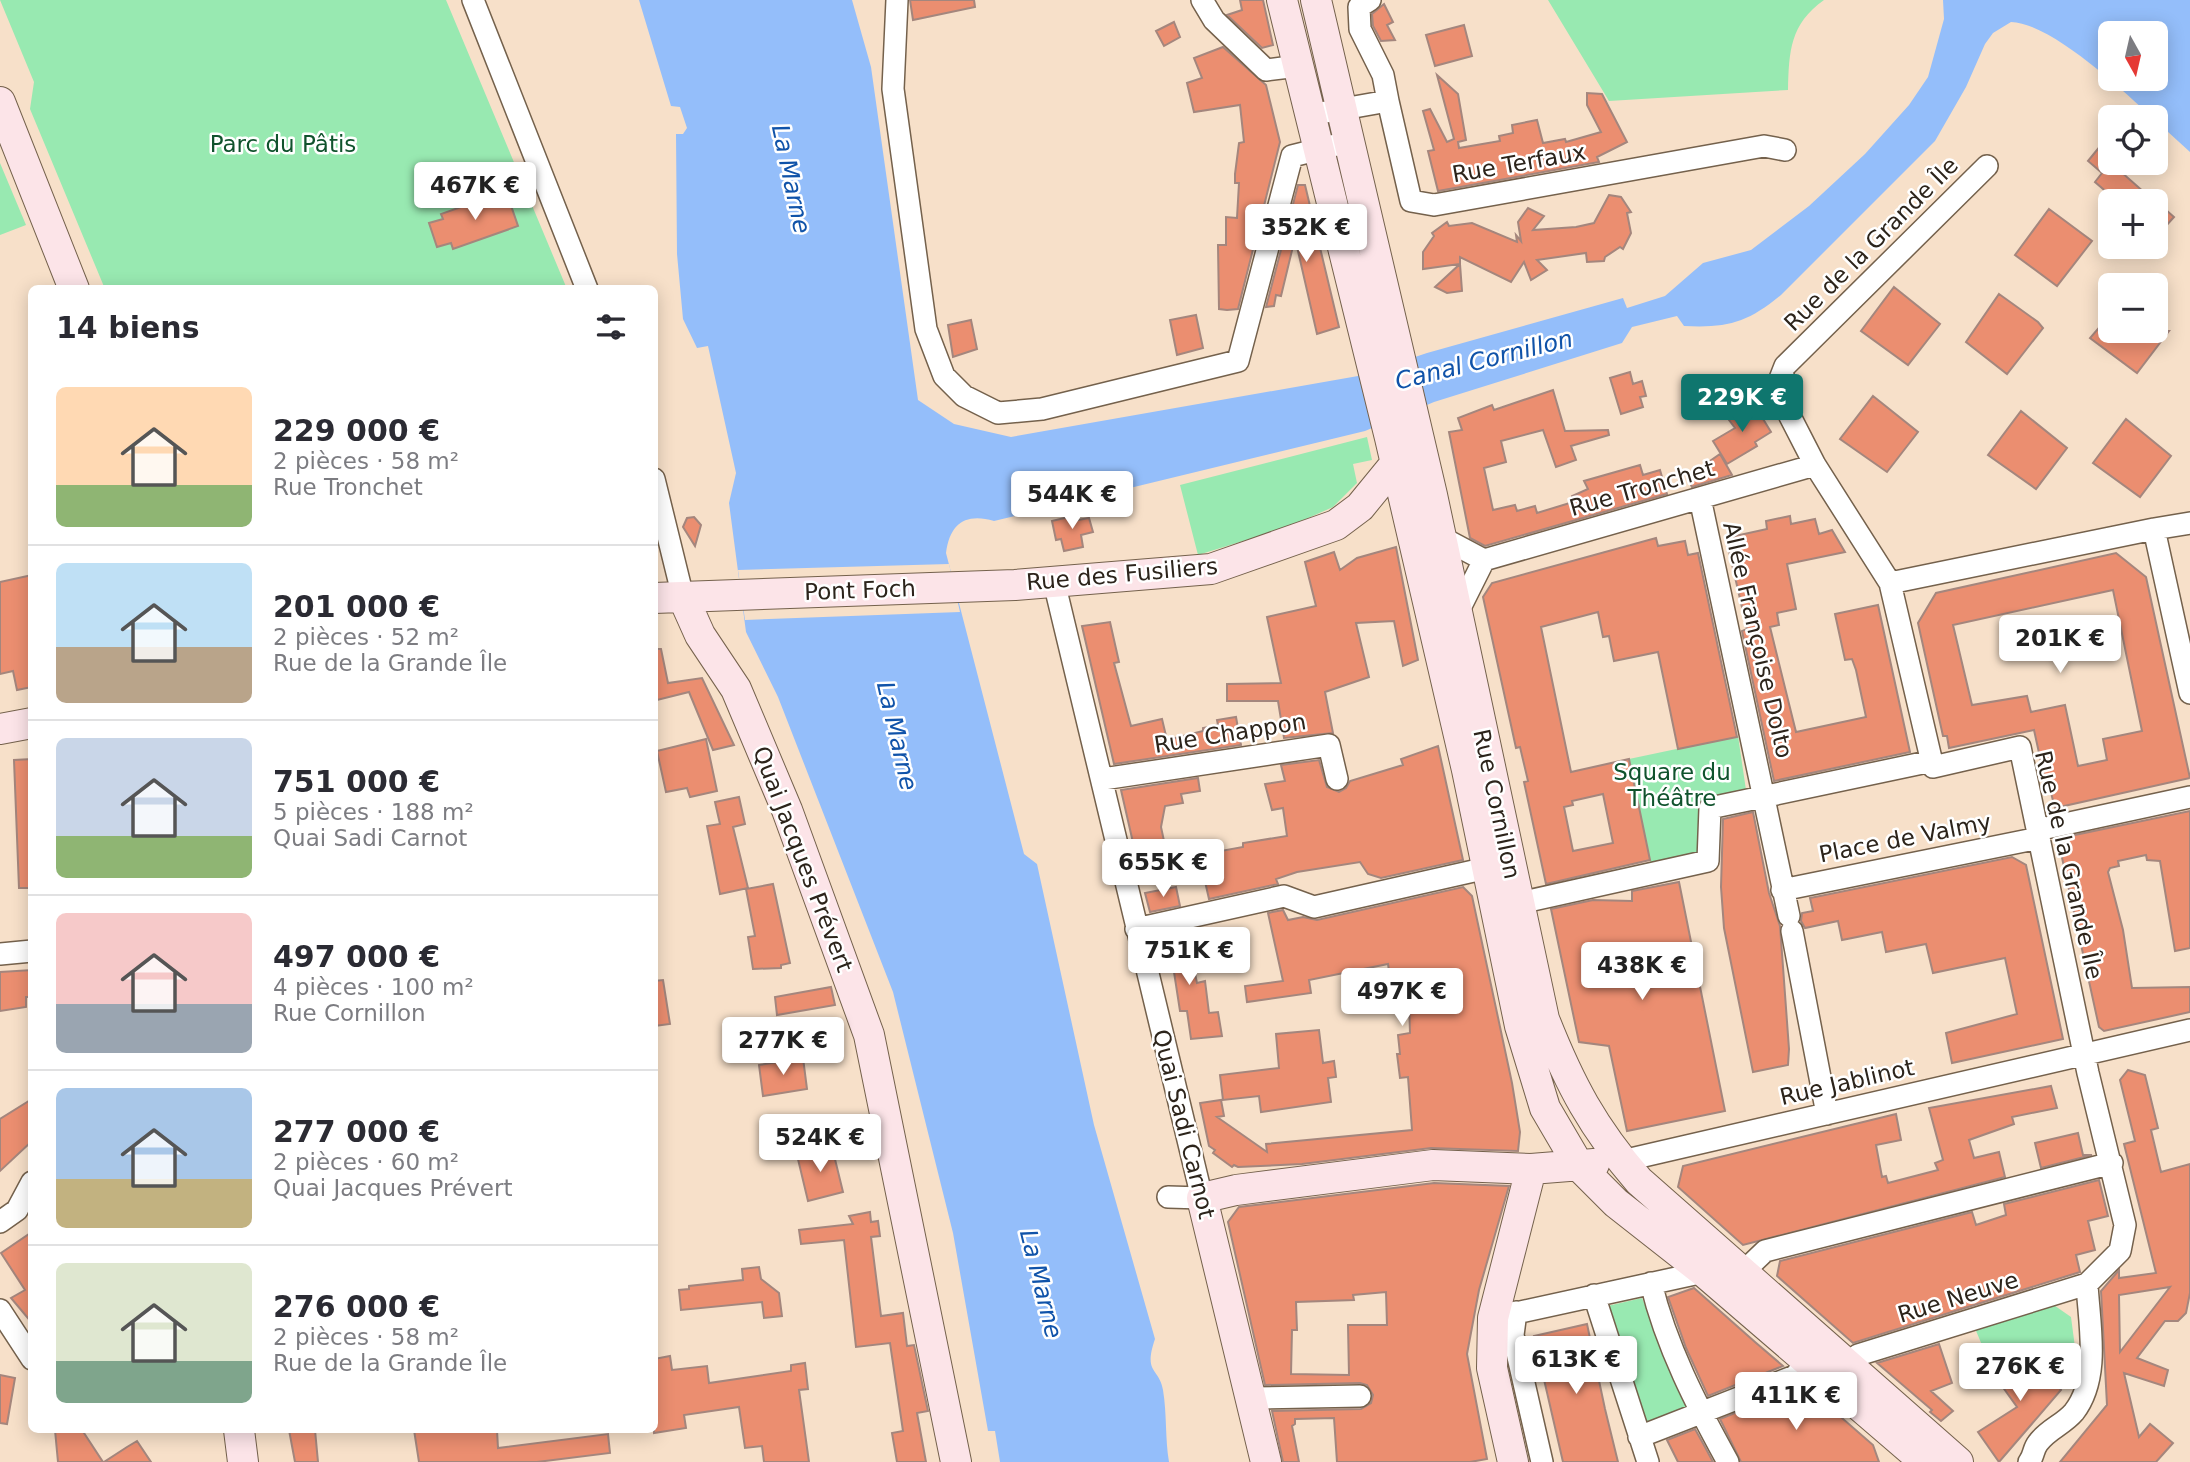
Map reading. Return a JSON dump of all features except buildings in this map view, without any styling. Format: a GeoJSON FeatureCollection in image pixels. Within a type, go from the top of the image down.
{"type":"FeatureCollection","features":[{"type":"Feature","properties":{"kind":"main road"},"geometry":{"type":"LineString","coordinates":[[1282,0],[1366,346],[1401,444]]}},
{"type":"Feature","properties":{"kind":"main road"},"geometry":{"type":"LineString","coordinates":[[1316,0],[1396,345],[1401,444]]}},
{"type":"Feature","properties":{"kind":"main road"},"geometry":{"type":"LineString","coordinates":[[0,102],[72,285]]}},
{"type":"Feature","properties":{"kind":"main road","name":"Rue des Fusiliers"},"geometry":{"type":"LineString","coordinates":[[1336,525],[1360,507],[1401,444]]}},
{"type":"Feature","properties":{"kind":"main road","name":"Rue Cornillon"},"geometry":{"type":"LineString","coordinates":[[1401,444],[1408,521],[1520,1026],[1548,1114],[1579,1166],[1616,1203],[1704,1272],[1925,1462]]}},
{"type":"Feature","properties":{"kind":"main road","name":"Rue Cornillon"},"geometry":{"type":"LineString","coordinates":[[1401,444],[1440,540],[1544,1019],[1569,1083],[1605,1142],[1639,1181],[1958,1462]]}},
{"type":"Feature","properties":{"kind":"main road","name":"Rue des Fusiliers"},"geometry":{"type":"LineString","coordinates":[[985,586],[1211,569],[1381,512],[1408,521]]}},
{"type":"Feature","properties":{"kind":"main road","name":"Pont Foch"},"geometry":{"type":"LineString","coordinates":[[669,598],[985,586]]}},
{"type":"Feature","properties":{"kind":"main road","name":"Quai Jacques Prévert"},"geometry":{"type":"LineString","coordinates":[[669,598],[700,635],[742,701],[787,810],[869,1035],[914,1244],[956,1462]]}},
{"type":"Feature","properties":{"kind":"main road"},"geometry":{"type":"LineString","coordinates":[[0,729],[28,724]]}},
{"type":"Feature","properties":{"kind":"main road"},"geometry":{"type":"LineString","coordinates":[[1202,1198],[1262,1186],[1433,1165],[1531,1169],[1622,1161]]}},
{"type":"Feature","properties":{"kind":"main road"},"geometry":{"type":"LineString","coordinates":[[1513,1462],[1492,1368],[1531,1169]]}},
{"type":"Feature","properties":{"kind":"main road","name":"Quai Sadi Carnot"},"geometry":{"type":"LineString","coordinates":[[1202,1198],[1253,1398],[1266,1462]]}},
{"type":"Feature","properties":{"kind":"main road"},"geometry":{"type":"LineString","coordinates":[[239,1433],[243,1462]]}},
{"type":"Feature","properties":{"kind":"street"},"geometry":{"type":"LineString","coordinates":[[473,0],[585,285]]}},
{"type":"Feature","properties":{"kind":"street"},"geometry":{"type":"LineString","coordinates":[[897,0],[893,89],[926,329],[944,376],[964,396],[998,412],[1042,409],[1238,360],[1292,156],[1348,142]]}},
{"type":"Feature","properties":{"kind":"street"},"geometry":{"type":"LineString","coordinates":[[1202,0],[1214,20],[1266,70],[1298,66]]}},
{"type":"Feature","properties":{"kind":"street"},"geometry":{"type":"LineString","coordinates":[[1309,115],[1388,101],[1383,75],[1360,29],[1359,7],[1370,0]]}},
{"type":"Feature","properties":{"kind":"street","name":"Rue Terfaux"},"geometry":{"type":"LineString","coordinates":[[1388,101],[1411,201],[1434,205],[1764,146],[1785,150]]}},
{"type":"Feature","properties":{"kind":"street","name":"Rue de la Grande Île"},"geometry":{"type":"LineString","coordinates":[[1987,166],[1785,366],[1776,389],[1815,465],[1890,583],[1933,767],[2020,747],[2085,1055],[2125,1225],[2120,1251],[2087,1284]]}},
{"type":"Feature","properties":{"kind":"street"},"geometry":{"type":"LineString","coordinates":[[1401,444],[1421,516],[1440,540],[1484,560],[1457,614]]}},
{"type":"Feature","properties":{"kind":"street","name":"Rue Tronchet"},"geometry":{"type":"LineString","coordinates":[[1484,560],[1815,465]]}},
{"type":"Feature","properties":{"kind":"street","name":"Allée Françoise Dolto"},"geometry":{"type":"LineString","coordinates":[[1700,498],[1728,639],[1765,794],[1827,1114]]}},
{"type":"Feature","properties":{"kind":"street"},"geometry":{"type":"LineString","coordinates":[[658,511],[669,598]]}},
{"type":"Feature","properties":{"kind":"street"},"geometry":{"type":"LineString","coordinates":[[1408,521],[1423,538],[1457,614]]}},
{"type":"Feature","properties":{"kind":"street"},"geometry":{"type":"LineString","coordinates":[[1890,583],[2190,523]]}},
{"type":"Feature","properties":{"kind":"street"},"geometry":{"type":"LineString","coordinates":[[2154,529],[2190,693]]}},
{"type":"Feature","properties":{"kind":"street","name":"Quai Sadi Carnot"},"geometry":{"type":"LineString","coordinates":[[1054,582],[1202,1198]]}},
{"type":"Feature","properties":{"kind":"street","name":"Rue Chappon"},"geometry":{"type":"LineString","coordinates":[[1103,779],[1329,745],[1337,779]]}},
{"type":"Feature","properties":{"kind":"street"},"geometry":{"type":"LineString","coordinates":[[1519,903],[1708,861],[1710,808],[1765,794],[1932,761]]}},
{"type":"Feature","properties":{"kind":"street","name":"Place de Valmy"},"geometry":{"type":"LineString","coordinates":[[1783,890],[2038,834],[2190,797]]}},
{"type":"Feature","properties":{"kind":"street"},"geometry":{"type":"LineString","coordinates":[[1136,929],[1284,896],[1314,906],[1487,868]]}},
{"type":"Feature","properties":{"kind":"street"},"geometry":{"type":"LineString","coordinates":[[0,954],[28,951]]}},
{"type":"Feature","properties":{"kind":"street","name":"Rue Jablinot"},"geometry":{"type":"LineString","coordinates":[[1622,1161],[2190,1030]]}},
{"type":"Feature","properties":{"kind":"street"},"geometry":{"type":"LineString","coordinates":[[1742,1273],[1765,1251],[2112,1163]]}},
{"type":"Feature","properties":{"kind":"street"},"geometry":{"type":"LineString","coordinates":[[0,1222],[17,1210],[28,1189]]}},
{"type":"Feature","properties":{"kind":"street"},"geometry":{"type":"LineString","coordinates":[[1168,1196],[1202,1198]]}},
{"type":"Feature","properties":{"kind":"street"},"geometry":{"type":"LineString","coordinates":[[1542,1462],[1513,1335],[1504,1315],[1704,1272]]}},
{"type":"Feature","properties":{"kind":"street"},"geometry":{"type":"LineString","coordinates":[[1651,1283],[1658,1311],[1700,1411],[1728,1462]]}},
{"type":"Feature","properties":{"kind":"street"},"geometry":{"type":"LineString","coordinates":[[2029,1462],[2035,1446],[2047,1432],[2063,1424],[2077,1408],[2088,1383],[2091,1364],[2087,1284]]}},
{"type":"Feature","properties":{"kind":"street","name":"Rue Neuve"},"geometry":{"type":"LineString","coordinates":[[1847,1365],[1858,1355],[2087,1284]]}},
{"type":"Feature","properties":{"kind":"street"},"geometry":{"type":"LineString","coordinates":[[1594,1295],[1648,1462]]}},
{"type":"Feature","properties":{"kind":"street"},"geometry":{"type":"LineString","coordinates":[[0,1310],[28,1353]]}},
{"type":"Feature","properties":{"kind":"street"},"geometry":{"type":"LineString","coordinates":[[1639,1437],[1795,1376],[1808,1362]]}},
{"type":"Feature","properties":{"kind":"street"},"geometry":{"type":"LineString","coordinates":[[1253,1398],[1360,1396]]}},
{"type":"Feature","properties":{"kind":"green space","name":"Parc du Pâtis"},"geometry":{"type":"Polygon","coordinates":[[[0,0],[446,0],[565,285],[103,285],[30,109],[34,82],[0,0]]]}},
{"type":"Feature","properties":{"kind":"green space"},"geometry":{"type":"Polygon","coordinates":[[[1548,0],[1824,0],[1804,19],[1794,39],[1789,63],[1788,90],[1609,101],[1548,0]]]}},
{"type":"Feature","properties":{"kind":"green space"},"geometry":{"type":"Polygon","coordinates":[[[0,163],[26,225],[0,235],[0,163]]]}},
{"type":"Feature","properties":{"kind":"green space"},"geometry":{"type":"Polygon","coordinates":[[[1367,437],[1372,460],[1353,464],[1357,483],[1333,507],[1288,527],[1198,555],[1180,485],[1367,437]]]}},
{"type":"Feature","properties":{"kind":"green space","name":"Square du Théâtre"},"geometry":{"type":"Polygon","coordinates":[[[1738,736],[1746,790],[1705,800],[1702,853],[1651,865],[1629,759],[1738,736]]]}},
{"type":"Feature","properties":{"kind":"green space"},"geometry":{"type":"Polygon","coordinates":[[[1642,1298],[1688,1408],[1641,1429],[1603,1307],[1642,1298]]]}},
{"type":"Feature","properties":{"kind":"green space"},"geometry":{"type":"Polygon","coordinates":[[[2048,1301],[2071,1317],[2076,1355],[2053,1348],[1992,1369],[1974,1326],[2048,1301]]]}},
{"type":"Feature","properties":{"kind":"water"},"geometry":{"type":"Polygon","coordinates":[[[639,0],[852,0],[871,67],[918,400],[954,424],[1011,437],[1358,376],[1427,353],[1623,298],[1627,308],[1665,296],[1703,263],[1751,250],[1809,206],[1865,154],[1909,105],[1928,77],[1944,19],[1943,0],[2190,0],[2190,152],[2168,132],[2168,105],[2139,105],[2123,91],[2168,91],[2168,21],[2098,21],[2098,71],[2046,33],[2011,22],[1993,33],[1985,44],[1966,87],[1935,141],[1781,295],[1747,318],[1713,326],[1684,326],[1677,316],[1632,327],[1622,343],[1434,402],[1365,431],[994,521],[975,518],[961,523],[951,534],[946,553],[1024,854],[1037,864],[1094,1125],[1155,1339],[1151,1364],[1163,1390],[1169,1462],[1000,1462],[995,1431],[988,1431],[953,1233],[893,992],[778,697],[746,632],[729,503],[736,473],[708,346],[697,348],[683,319],[677,254],[676,134],[683,134],[687,128],[680,107],[671,106],[639,0]]]}},
{"type":"Feature","properties":{"kind":"pier"},"geometry":{"type":"Polygon","coordinates":[[[949,564],[960,612],[745,620],[738,570],[949,564]]]}},
{"type":"Feature","properties":{"kind":"water label","name":"La Marne"},"geometry":{"type":"Point","coordinates":[791,179]}},
{"type":"Feature","properties":{"kind":"water label","name":"Canal Cornillon"},"geometry":{"type":"Point","coordinates":[1484,360]}},
{"type":"Feature","properties":{"kind":"water label","name":"La Marne"},"geometry":{"type":"Point","coordinates":[897,736]}},
{"type":"Feature","properties":{"kind":"water label","name":"La Marne"},"geometry":{"type":"Point","coordinates":[1041,1284]}}]}
